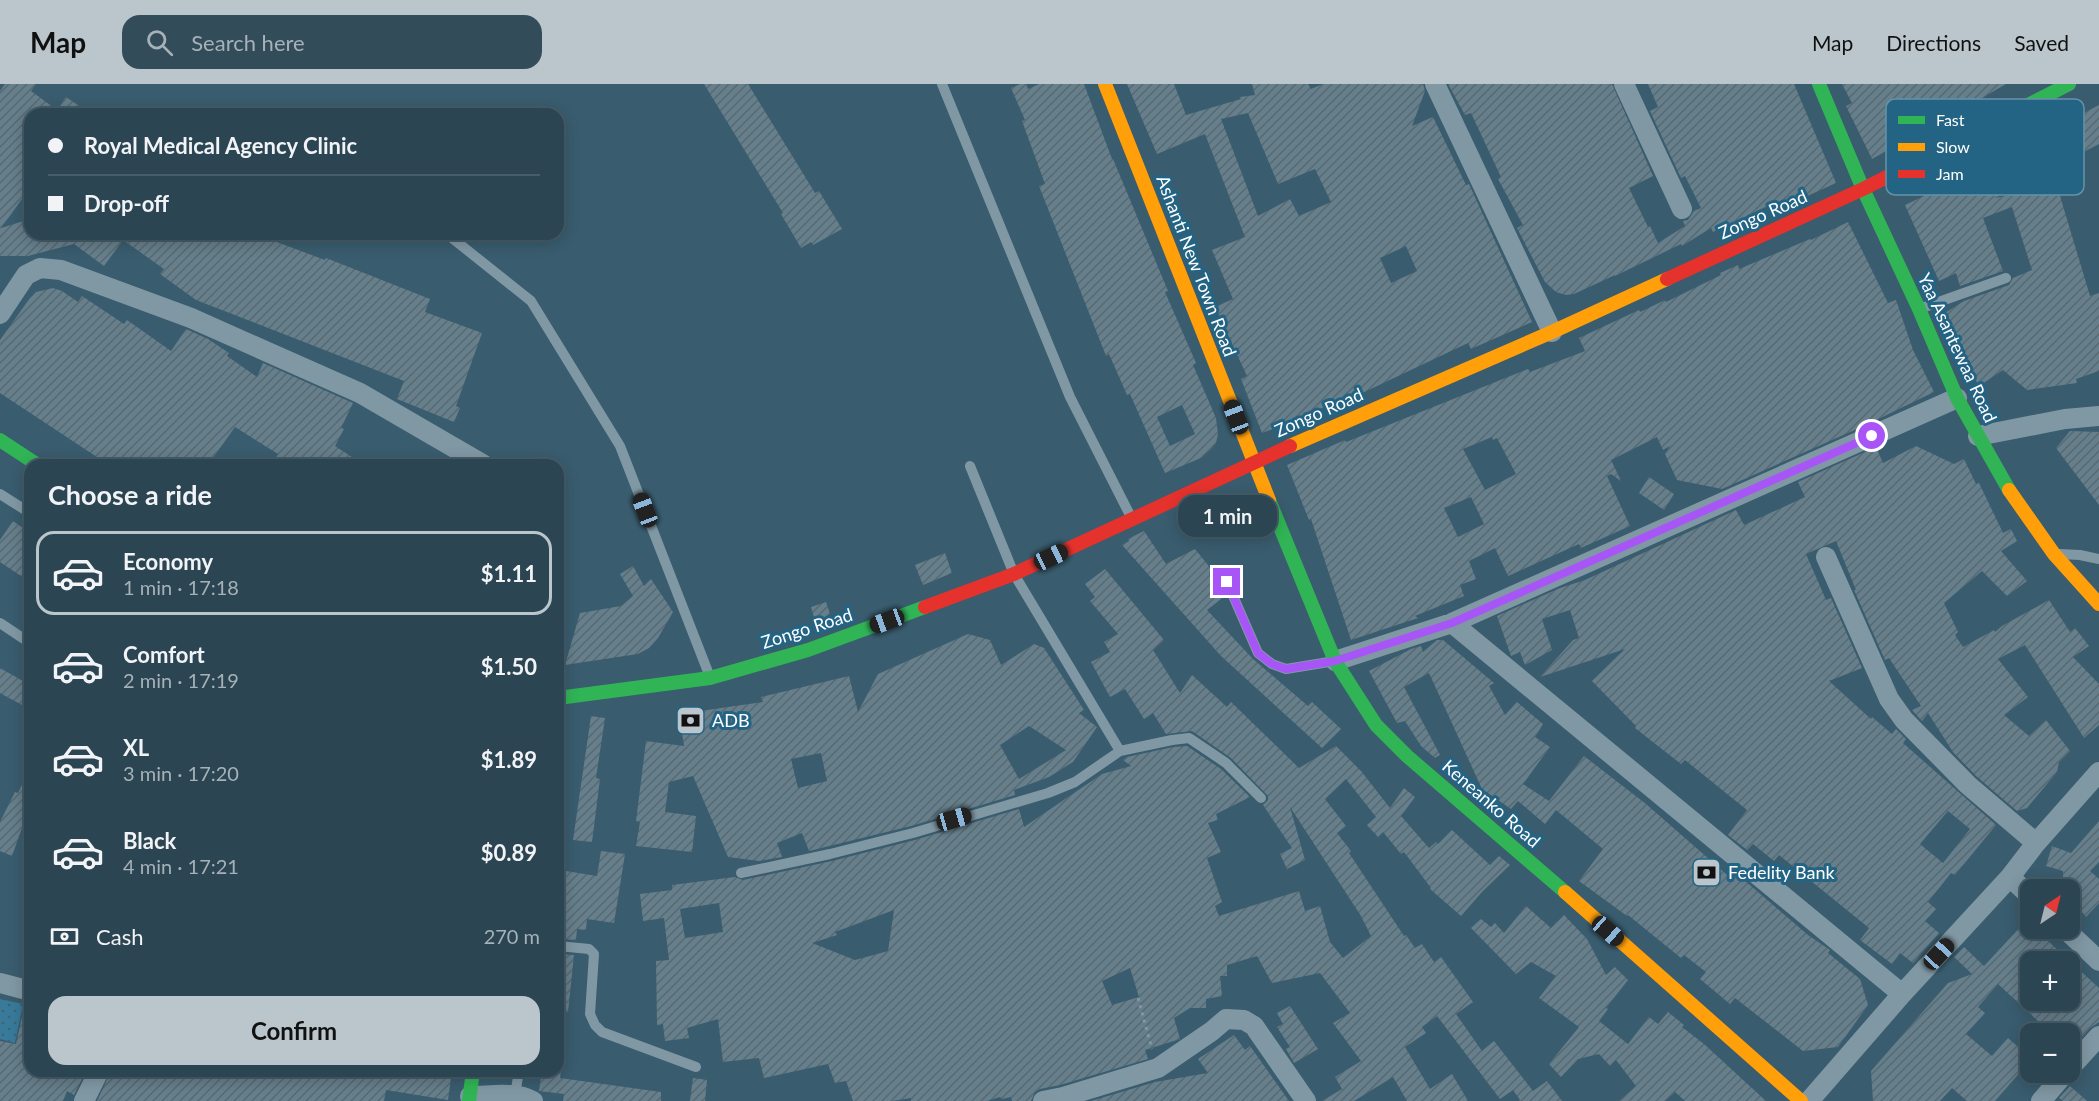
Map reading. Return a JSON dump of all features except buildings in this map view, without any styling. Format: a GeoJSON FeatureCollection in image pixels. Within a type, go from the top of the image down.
{"type":"FeatureCollection","features":[{"type":"Feature","properties":{"kind":"street","name":"Ashanti New Town Road"},"geometry":{"type":"LineString","coordinates":[[1105,84],[1253,462]]}},
{"type":"Feature","properties":{"kind":"street"},"geometry":{"type":"LineString","coordinates":[[1435,84],[1552,332]]}},
{"type":"Feature","properties":{"kind":"street"},"geometry":{"type":"LineString","coordinates":[[1624,84],[1682,209]]}},
{"type":"Feature","properties":{"kind":"street","name":"Yaa Asantewaa Road"},"geometry":{"type":"LineString","coordinates":[[1819,84],[1863,189],[1919,309],[1957,398],[2015,500],[2054,554],[2099,604]]}},
{"type":"Feature","properties":{"kind":"street","name":"Zongo Road"},"geometry":{"type":"LineString","coordinates":[[2040,99],[2069,84]]}},
{"type":"Feature","properties":{"kind":"street","name":"Zongo Road"},"geometry":{"type":"LineString","coordinates":[[564,697],[710,678],[808,650],[1014,574],[1253,462],[1552,332],[1886,177]]}},
{"type":"Feature","properties":{"kind":"street"},"geometry":{"type":"LineString","coordinates":[[0,314],[26,276],[40,268],[61,270],[191,318],[360,393],[474,459]]}},
{"type":"Feature","properties":{"kind":"street"},"geometry":{"type":"LineString","coordinates":[[1335,661],[1452,623],[1957,398]]}},
{"type":"Feature","properties":{"kind":"street"},"geometry":{"type":"LineString","coordinates":[[1978,436],[2065,419],[2099,416]]}},
{"type":"Feature","properties":{"kind":"street"},"geometry":{"type":"LineString","coordinates":[[0,440],[29,459]]}},
{"type":"Feature","properties":{"kind":"street","name":"Keneanko Road"},"geometry":{"type":"LineString","coordinates":[[1253,462],[1335,661],[1376,725],[1407,756],[1488,824],[1802,1101]]}},
{"type":"Feature","properties":{"kind":"street"},"geometry":{"type":"LineString","coordinates":[[1826,557],[1889,699],[1899,713],[1968,785],[2036,843]]}},
{"type":"Feature","properties":{"kind":"street"},"geometry":{"type":"LineString","coordinates":[[1452,623],[1902,994]]}},
{"type":"Feature","properties":{"kind":"street"},"geometry":{"type":"LineString","coordinates":[[1809,1101],[1902,994],[2010,876],[2099,772]]}},
{"type":"Feature","properties":{"kind":"street"},"geometry":{"type":"LineString","coordinates":[[2010,876],[2020,886]]}},
{"type":"Feature","properties":{"kind":"street"},"geometry":{"type":"LineString","coordinates":[[2076,939],[2099,961]]}},
{"type":"Feature","properties":{"kind":"street"},"geometry":{"type":"LineString","coordinates":[[0,983],[24,989]]}},
{"type":"Feature","properties":{"kind":"street"},"geometry":{"type":"LineString","coordinates":[[1043,1101],[1158,1068],[1226,1019],[1244,1020],[1254,1026],[1306,1101]]}},
{"type":"Feature","properties":{"kind":"street"},"geometry":{"type":"LineString","coordinates":[[2080,1057],[2099,1036]]}},
{"type":"Feature","properties":{"kind":"street"},"geometry":{"type":"LineString","coordinates":[[84,1101],[96,1077]]}},
{"type":"Feature","properties":{"kind":"street"},"geometry":{"type":"LineString","coordinates":[[472,1077],[470,1099],[524,1098]]}},
{"type":"Feature","properties":{"kind":"street"},"geometry":{"type":"LineString","coordinates":[[2041,1101],[2057,1083]]}},
{"type":"Feature","properties":{"kind":"lane"},"geometry":{"type":"LineString","coordinates":[[942,84],[1070,397],[1132,519]]}},
{"type":"Feature","properties":{"kind":"lane"},"geometry":{"type":"LineString","coordinates":[[454,240],[531,302],[621,447],[710,678]]}},
{"type":"Feature","properties":{"kind":"lane"},"geometry":{"type":"LineString","coordinates":[[1919,309],[2006,278]]}},
{"type":"Feature","properties":{"kind":"lane"},"geometry":{"type":"LineString","coordinates":[[970,466],[1014,574],[1120,750]]}},
{"type":"Feature","properties":{"kind":"lane"},"geometry":{"type":"LineString","coordinates":[[0,494],[24,509]]}},
{"type":"Feature","properties":{"kind":"lane"},"geometry":{"type":"LineString","coordinates":[[2054,554],[2080,555],[2099,559]]}},
{"type":"Feature","properties":{"kind":"lane"},"geometry":{"type":"LineString","coordinates":[[1227,582],[1258,653],[1272,664],[1286,669],[1335,661]]}},
{"type":"Feature","properties":{"kind":"lane"},"geometry":{"type":"LineString","coordinates":[[0,623],[24,639]]}},
{"type":"Feature","properties":{"kind":"lane"},"geometry":{"type":"LineString","coordinates":[[741,873],[913,833],[1048,793],[1075,782],[1120,750],[1172,740],[1189,738],[1226,763],[1261,798]]}},
{"type":"Feature","properties":{"kind":"lane"},"geometry":{"type":"LineString","coordinates":[[564,947],[589,949],[594,954],[590,1014],[602,1032],[696,1067]]}},
{"type":"Feature","properties":{"kind":"lane"},"geometry":{"type":"LineString","coordinates":[[520,1077],[524,1098]]}},
{"type":"Feature","properties":{"kind":"path"},"geometry":{"type":"LineString","coordinates":[[1138,998],[1158,1068]]}},
{"type":"Feature","properties":{"kind":"shaded area"},"geometry":{"type":"Polygon","coordinates":[[[0,999],[23,1004],[15,1043],[0,1039],[0,999]]]}},
{"type":"Feature","properties":{"kind":"traffic: fast"},"geometry":{"type":"LineString","coordinates":[[1819,84],[1863,189],[1919,309],[1957,398],[2009,490]]}},
{"type":"Feature","properties":{"kind":"traffic: fast"},"geometry":{"type":"LineString","coordinates":[[2040,99],[2069,84]]}},
{"type":"Feature","properties":{"kind":"traffic: fast"},"geometry":{"type":"LineString","coordinates":[[0,440],[29,459]]}},
{"type":"Feature","properties":{"kind":"traffic: fast"},"geometry":{"type":"LineString","coordinates":[[1269,500],[1335,661],[1376,725],[1407,756],[1565,892]]}},
{"type":"Feature","properties":{"kind":"traffic: fast"},"geometry":{"type":"LineString","coordinates":[[564,697],[710,678],[808,650],[925,607]]}},
{"type":"Feature","properties":{"kind":"traffic: fast"},"geometry":{"type":"LineString","coordinates":[[469,1101],[472,1077]]}},
{"type":"Feature","properties":{"kind":"traffic: slow"},"geometry":{"type":"LineString","coordinates":[[1105,84],[1269,500]]}},
{"type":"Feature","properties":{"kind":"traffic: slow"},"geometry":{"type":"LineString","coordinates":[[1290,446],[1552,332],[1667,279]]}},
{"type":"Feature","properties":{"kind":"traffic: slow"},"geometry":{"type":"LineString","coordinates":[[2009,490],[2054,554],[2099,604]]}},
{"type":"Feature","properties":{"kind":"traffic: slow"},"geometry":{"type":"LineString","coordinates":[[1565,892],[1801,1101]]}},
{"type":"Feature","properties":{"kind":"traffic: jam"},"geometry":{"type":"LineString","coordinates":[[1667,279],[1886,177]]}},
{"type":"Feature","properties":{"kind":"traffic: jam"},"geometry":{"type":"LineString","coordinates":[[925,607],[1014,574],[1290,446]]}},
{"type":"Feature","properties":{"kind":"place","name":"ADB"},"geometry":{"type":"Point","coordinates":[691,721]}},
{"type":"Feature","properties":{"kind":"place","name":"Fedelity Bank"},"geometry":{"type":"Point","coordinates":[1707,873]}},
{"type":"Feature","properties":{"kind":"route"},"geometry":{"type":"LineString","coordinates":[[1227,582],[1258,653],[1272,664],[1286,669],[1335,661],[1452,623],[1872,436]]}}]}
